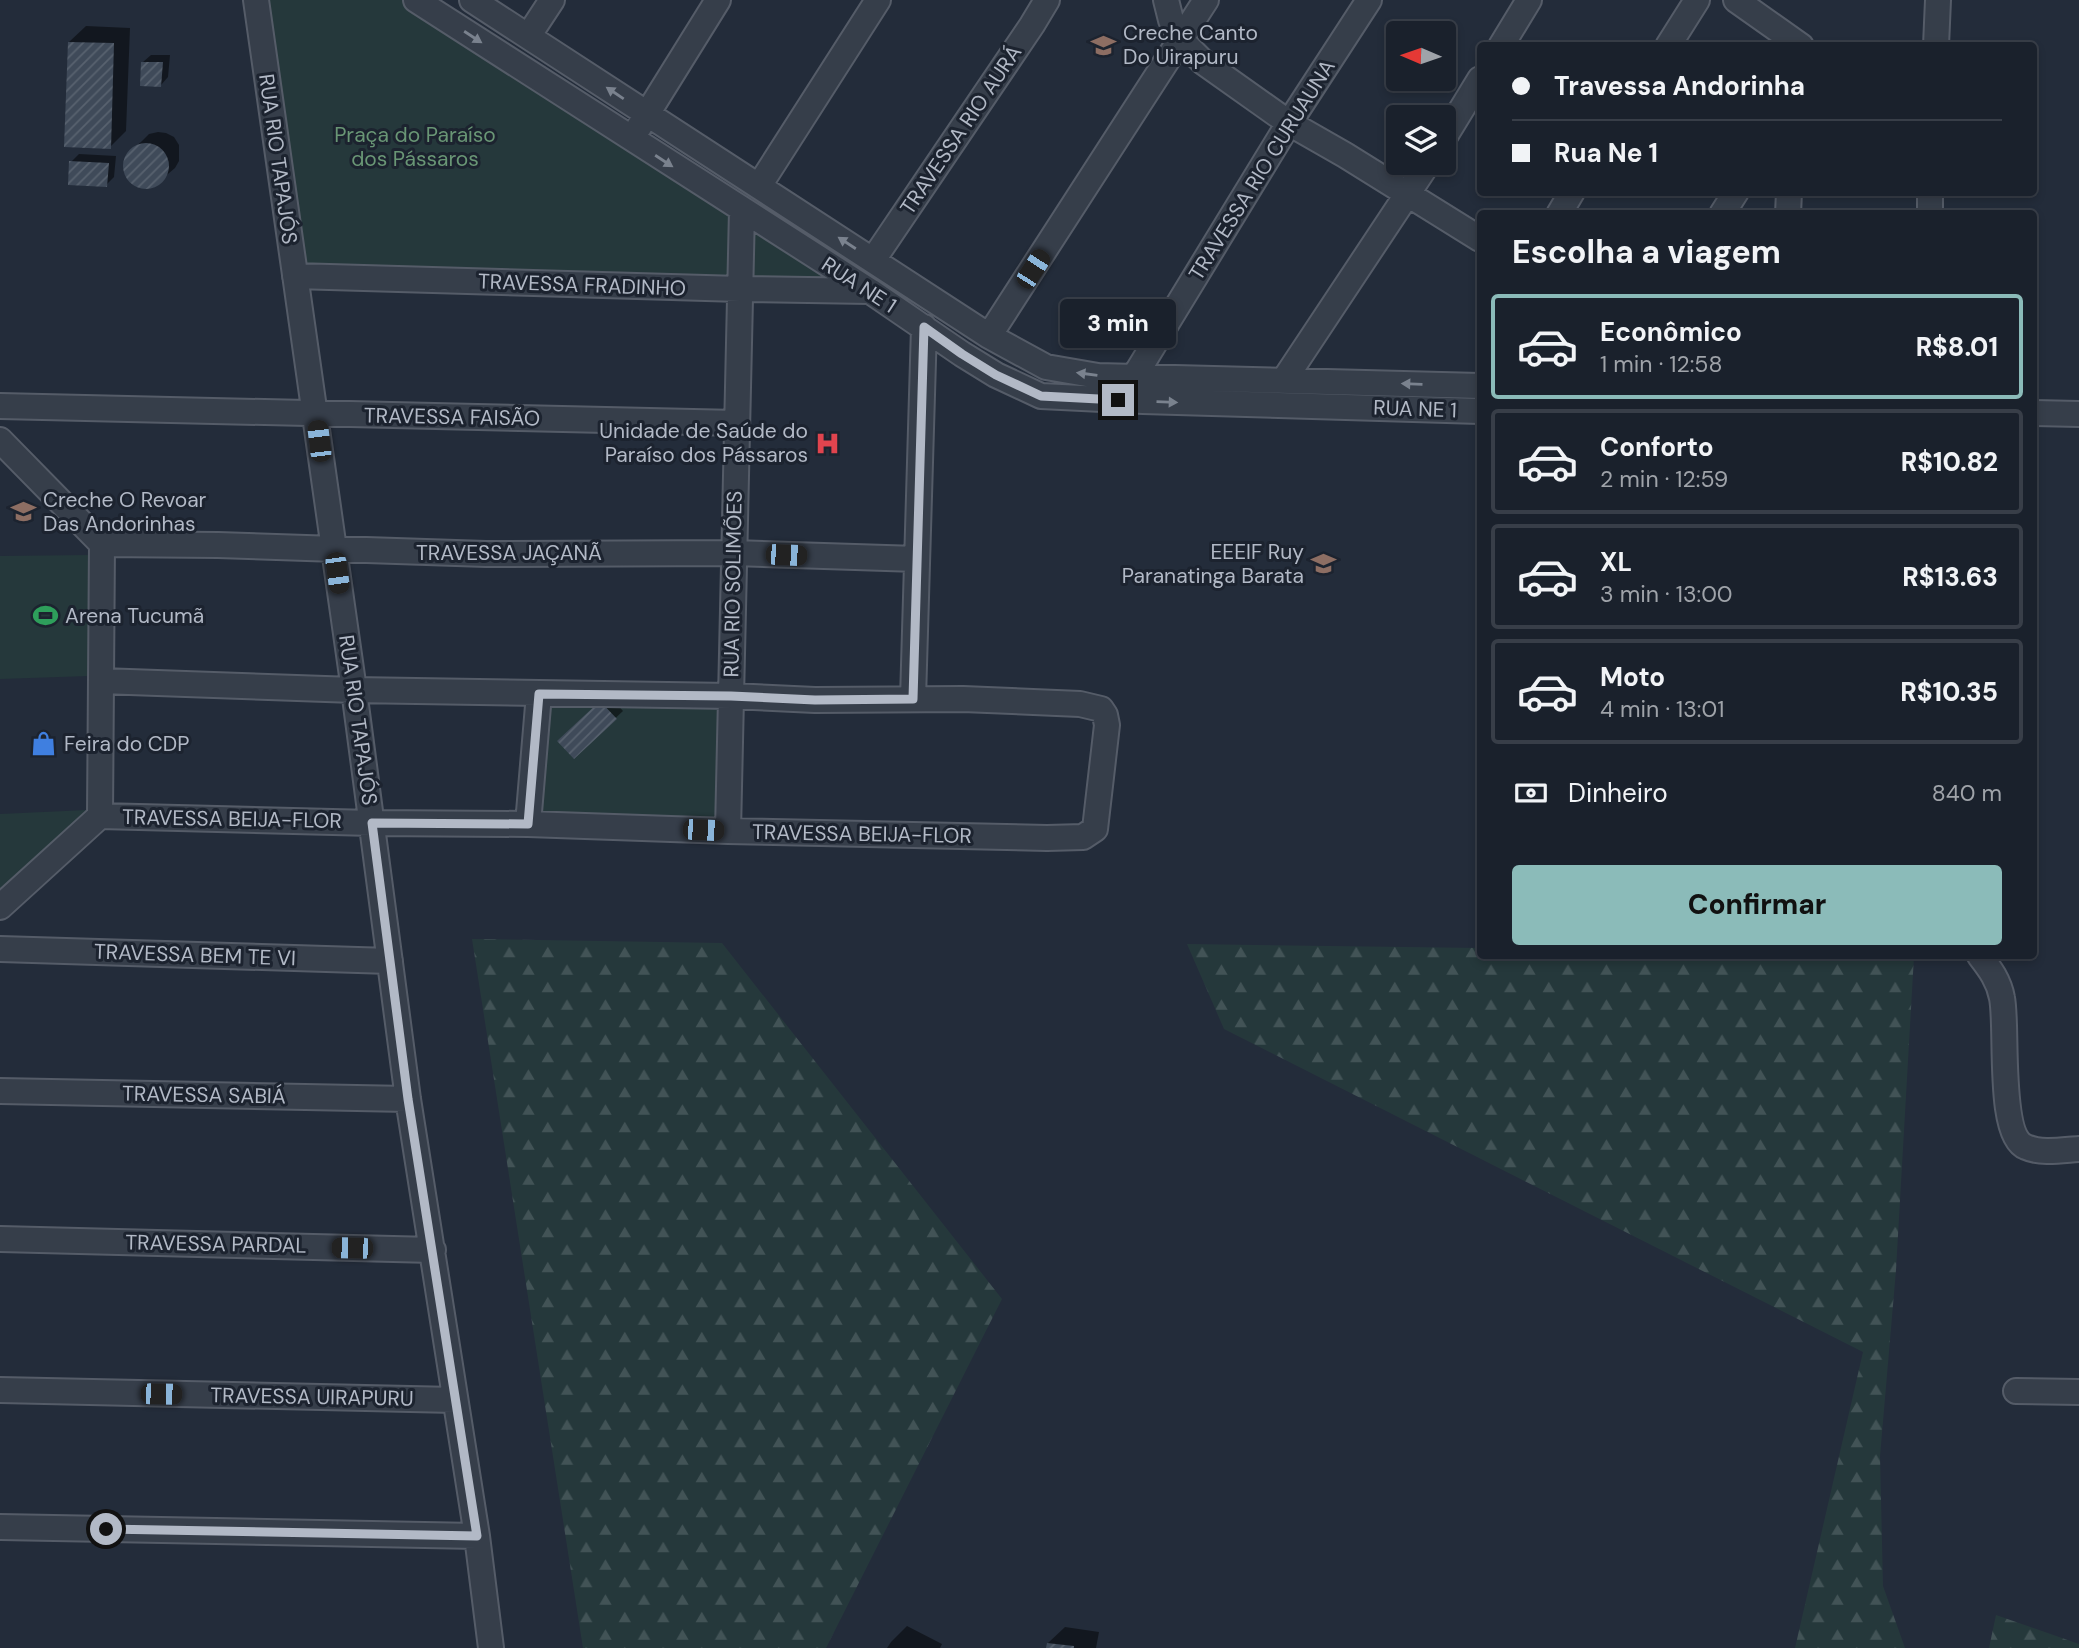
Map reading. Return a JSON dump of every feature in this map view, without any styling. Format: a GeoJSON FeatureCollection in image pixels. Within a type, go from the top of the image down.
{"type":"FeatureCollection","features":[{"type":"Feature","properties":{"kind":"street","name":"RUA RIO TAPAJÓS"},"geometry":{"type":"LineString","coordinates":[[256,0],[316,414],[408,1099],[477,1536],[491,1648]]}},
{"type":"Feature","properties":{"kind":"street","name":"RUA NE 1"},"geometry":{"type":"LineString","coordinates":[[416,0],[870,291],[996,375],[1041,396],[1477,411]]}},
{"type":"Feature","properties":{"kind":"street","name":"RUA NE 1"},"geometry":{"type":"LineString","coordinates":[[472,0],[981,330],[1046,367],[1098,376],[1477,386]]}},
{"type":"Feature","properties":{"kind":"street"},"geometry":{"type":"LineString","coordinates":[[529,35],[552,0]]}},
{"type":"Feature","properties":{"kind":"street"},"geometry":{"type":"LineString","coordinates":[[631,139],[718,0]]}},
{"type":"Feature","properties":{"kind":"street"},"geometry":{"type":"LineString","coordinates":[[758,186],[878,0]]}},
{"type":"Feature","properties":{"kind":"street","name":"TRAVESSA RIO AURÁ"},"geometry":{"type":"LineString","coordinates":[[873,260],[1047,0]]}},
{"type":"Feature","properties":{"kind":"street"},"geometry":{"type":"LineString","coordinates":[[1166,0],[1180,39],[1203,62],[1289,123],[1477,237]]}},
{"type":"Feature","properties":{"kind":"street"},"geometry":{"type":"LineString","coordinates":[[957,350],[981,330],[1206,0]]}},
{"type":"Feature","properties":{"kind":"street","name":"TRAVESSA RIO CURUAUNA"},"geometry":{"type":"LineString","coordinates":[[1134,377],[1289,123],[1369,0]]}},
{"type":"Feature","properties":{"kind":"street"},"geometry":{"type":"LineString","coordinates":[[1503,42],[1529,0]]}},
{"type":"Feature","properties":{"kind":"street"},"geometry":{"type":"LineString","coordinates":[[1671,42],[1697,0]]}},
{"type":"Feature","properties":{"kind":"street"},"geometry":{"type":"LineString","coordinates":[[1736,0],[1795,42]]}},
{"type":"Feature","properties":{"kind":"street"},"geometry":{"type":"LineString","coordinates":[[1936,42],[1938,0]]}},
{"type":"Feature","properties":{"kind":"street"},"geometry":{"type":"LineString","coordinates":[[1456,118],[1477,84]]}},
{"type":"Feature","properties":{"kind":"street"},"geometry":{"type":"LineString","coordinates":[[1284,380],[1420,175]]}},
{"type":"Feature","properties":{"kind":"street","name":"RUA RIO SOLIMÕES"},"geometry":{"type":"LineString","coordinates":[[728,831],[742,210]]}},
{"type":"Feature","properties":{"kind":"street","name":"TRAVESSA FRADINHO"},"geometry":{"type":"LineString","coordinates":[[295,276],[870,291]]}},
{"type":"Feature","properties":{"kind":"street"},"geometry":{"type":"LineString","coordinates":[[101,681],[354,690],[731,696],[815,700],[913,699],[924,327]]}},
{"type":"Feature","properties":{"kind":"street","name":"TRAVESSA FAISÃO"},"geometry":{"type":"LineString","coordinates":[[0,406],[737,423]]}},
{"type":"Feature","properties":{"kind":"street"},"geometry":{"type":"LineString","coordinates":[[2037,413],[2079,414]]}},
{"type":"Feature","properties":{"kind":"street"},"geometry":{"type":"LineString","coordinates":[[0,440],[102,544],[100,816],[0,907]]}},
{"type":"Feature","properties":{"kind":"street","name":"TRAVESSA JAÇANÃ"},"geometry":{"type":"LineString","coordinates":[[102,544],[486,554],[734,553],[917,559]]}},
{"type":"Feature","properties":{"kind":"street"},"geometry":{"type":"LineString","coordinates":[[528,824],[539,694]]}},
{"type":"Feature","properties":{"kind":"street","name":"TRAVESSA BEIJA-FLOR"},"geometry":{"type":"LineString","coordinates":[[100,816],[1046,838],[1083,837],[1096,829],[1107,725],[1101,709],[1080,704],[913,699]]}},
{"type":"Feature","properties":{"kind":"street","name":"TRAVESSA BEM TE VI"},"geometry":{"type":"LineString","coordinates":[[0,949],[390,961]]}},
{"type":"Feature","properties":{"kind":"street"},"geometry":{"type":"LineString","coordinates":[[1982,959],[1994,973],[2002,997],[2007,1102],[2010,1126],[2016,1140],[2024,1147],[2039,1150],[2079,1149]]}},
{"type":"Feature","properties":{"kind":"street","name":"TRAVESSA SABIÁ"},"geometry":{"type":"LineString","coordinates":[[0,1091],[408,1099]]}},
{"type":"Feature","properties":{"kind":"street","name":"TRAVESSA PARDAL"},"geometry":{"type":"LineString","coordinates":[[0,1239],[433,1250]]}},
{"type":"Feature","properties":{"kind":"street","name":"TRAVESSA UIRAPURU"},"geometry":{"type":"LineString","coordinates":[[0,1390],[455,1399]]}},
{"type":"Feature","properties":{"kind":"street"},"geometry":{"type":"LineString","coordinates":[[2016,1391],[2079,1391]]}},
{"type":"Feature","properties":{"kind":"street"},"geometry":{"type":"LineString","coordinates":[[0,1527],[477,1536]]}},
{"type":"Feature","properties":{"kind":"green space","name":"Praça do Paraíso dos Pássaros"},"geometry":{"type":"Polygon","coordinates":[[[265,0],[423,0],[844,282],[303,271],[265,0]]]}},
{"type":"Feature","properties":{"kind":"green space","name":"Arena Tucumã"},"geometry":{"type":"Polygon","coordinates":[[[90,555],[89,676],[0,679],[0,556],[90,555]]]}},
{"type":"Feature","properties":{"kind":"green space"},"geometry":{"type":"Polygon","coordinates":[[[550,688],[731,692],[730,830],[535,822],[550,688]]]}},
{"type":"Feature","properties":{"kind":"green space"},"geometry":{"type":"Polygon","coordinates":[[[87,810],[0,892],[0,814],[87,810]]]}},
{"type":"Feature","properties":{"kind":"green space"},"geometry":{"type":"Polygon","coordinates":[[[472,939],[722,943],[1002,1299],[826,1648],[583,1648],[472,939]]]}},
{"type":"Feature","properties":{"kind":"green space"},"geometry":{"type":"Polygon","coordinates":[[[1187,944],[1477,948],[1477,959],[1914,959],[1896,1270],[1880,1456],[1883,1586],[1905,1648],[1795,1648],[1863,1352],[1224,1029],[1187,944]]]}},
{"type":"Feature","properties":{"kind":"green space"},"geometry":{"type":"Polygon","coordinates":[[[1996,1615],[2079,1644],[2079,1648],[1989,1648],[1996,1615]]]}},
{"type":"Feature","properties":{"kind":"building"},"geometry":{"type":"Polygon","coordinates":[[[68,42],[114,43],[111,149],[64,147],[68,42]]]}},
{"type":"Feature","properties":{"kind":"building"},"geometry":{"type":"Polygon","coordinates":[[[141,62],[163,62],[161,87],[140,86],[141,62]]]}},
{"type":"Feature","properties":{"kind":"building"},"geometry":{"type":"Polygon","coordinates":[[[146,143],[162,150],[169,166],[162,182],[146,189],[130,182],[123,166],[130,150],[146,143]]]}},
{"type":"Feature","properties":{"kind":"building"},"geometry":{"type":"Polygon","coordinates":[[[69,161],[109,163],[107,187],[68,185],[69,161]]]}},
{"type":"Feature","properties":{"kind":"building"},"geometry":{"type":"Polygon","coordinates":[[[600,701],[617,719],[574,759],[557,741],[600,701]]]}},
{"type":"Feature","properties":{"kind":"building"},"geometry":{"type":"Polygon","coordinates":[[[1047,1643],[1074,1646],[1074,1648],[1046,1648],[1047,1643]]]}},
{"type":"Feature","properties":{"kind":"place","name":"Creche Canto Do Uirapuru"},"geometry":{"type":"Point","coordinates":[1103,45]}},
{"type":"Feature","properties":{"kind":"place","name":"Unidade de Saúde do Paraíso dos Pássaros"},"geometry":{"type":"Point","coordinates":[828,443]}},
{"type":"Feature","properties":{"kind":"place","name":"Creche O Revoar Das Andorinhas"},"geometry":{"type":"Point","coordinates":[23,512]}},
{"type":"Feature","properties":{"kind":"place","name":"EEEIF Ruy Paranatinga Barata"},"geometry":{"type":"Point","coordinates":[1324,564]}},
{"type":"Feature","properties":{"kind":"place","name":"Arena Tucumã"},"geometry":{"type":"Point","coordinates":[45,616]}},
{"type":"Feature","properties":{"kind":"place","name":"Feira do CDP"},"geometry":{"type":"Point","coordinates":[44,744]}},
{"type":"Feature","properties":{"kind":"route"},"geometry":{"type":"LineString","coordinates":[[106,1529],[477,1536],[408,1099],[372,823],[528,824],[539,694],[731,696],[815,700],[913,699],[924,327],[996,375],[1041,396],[1118,400]]}}]}
